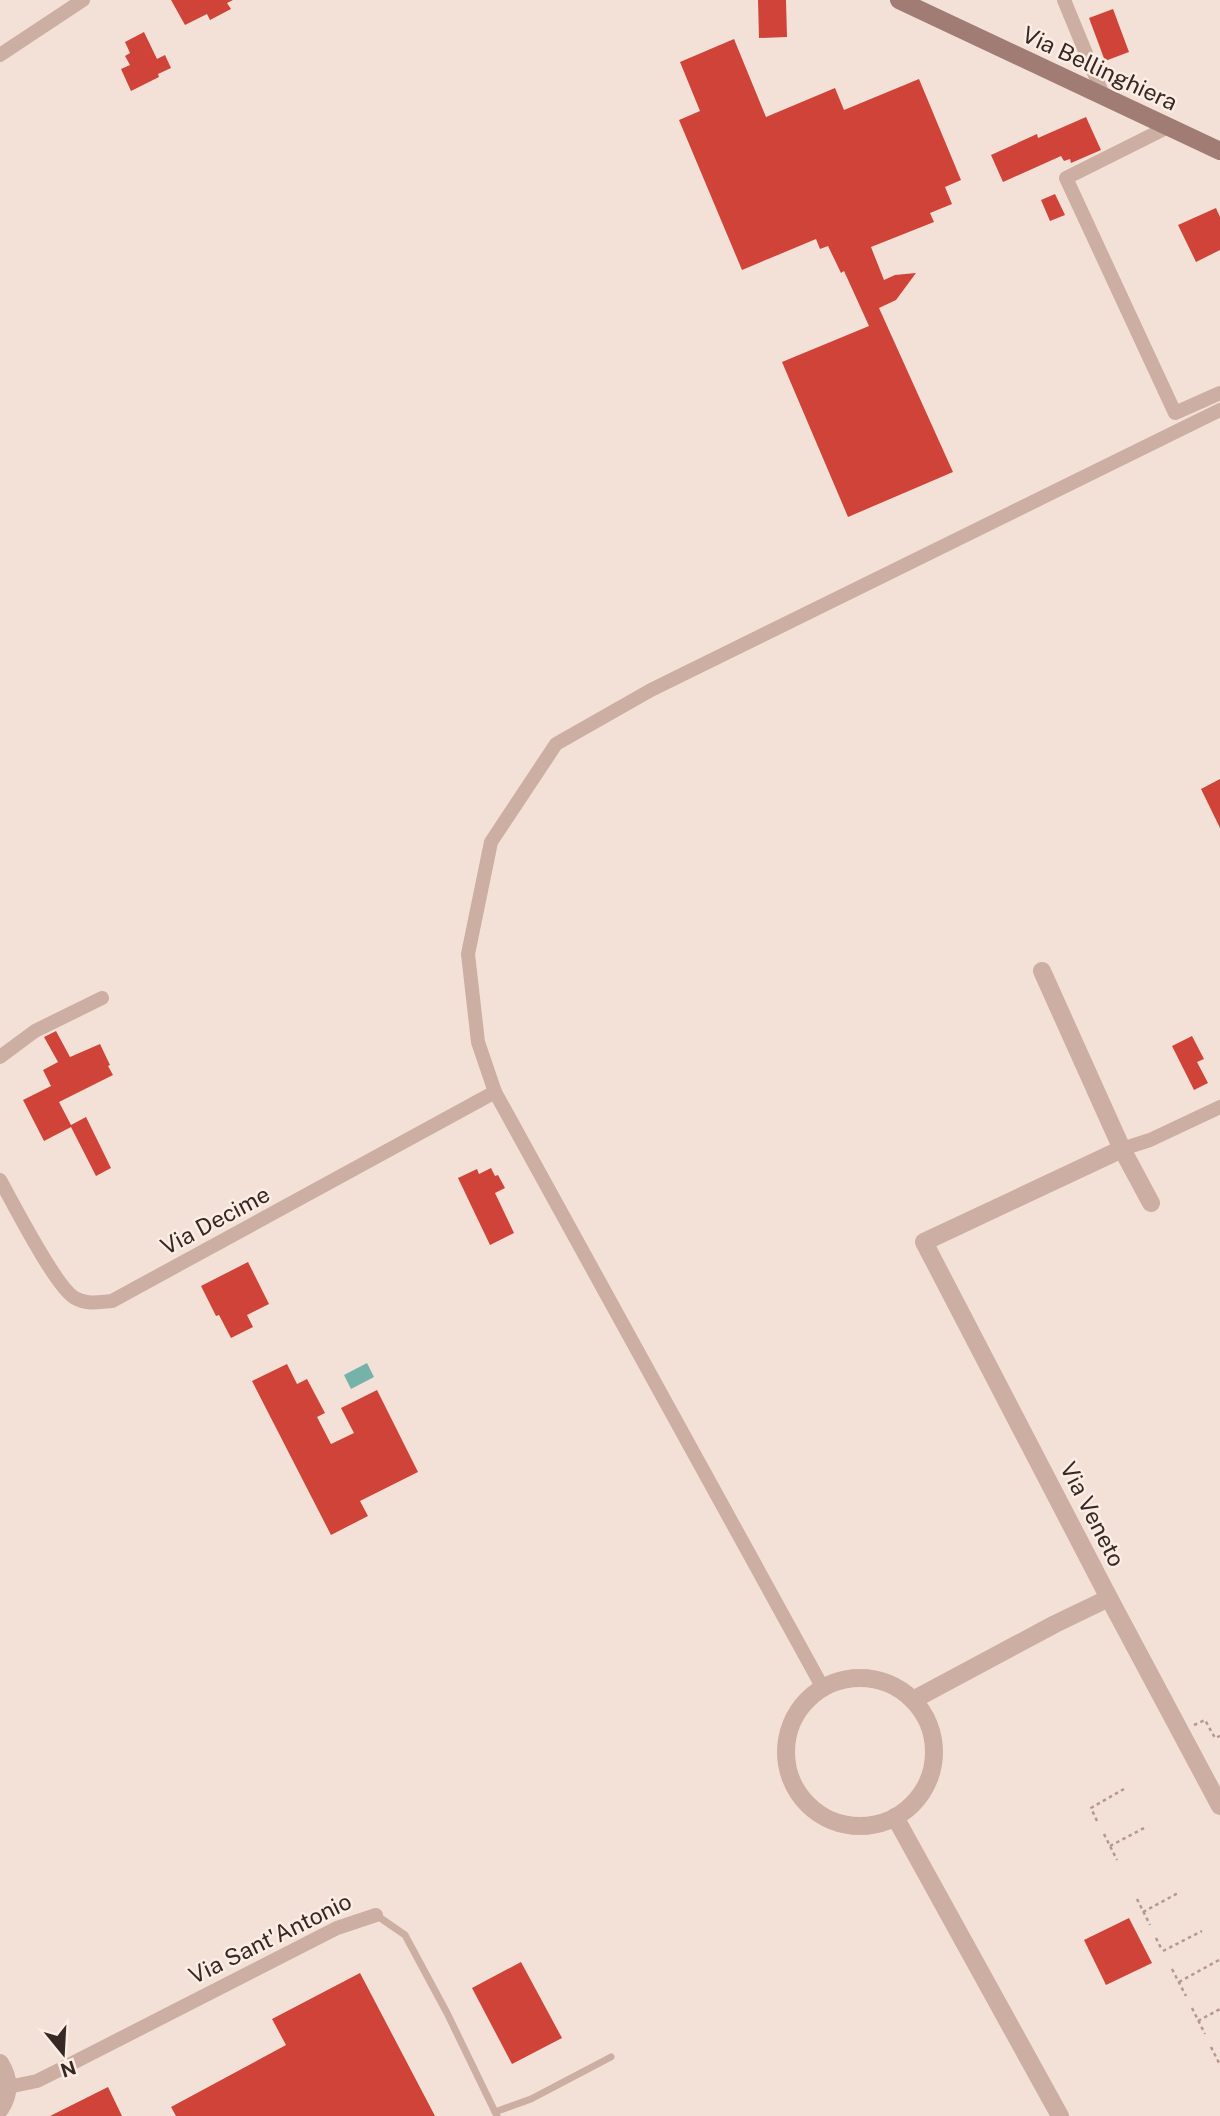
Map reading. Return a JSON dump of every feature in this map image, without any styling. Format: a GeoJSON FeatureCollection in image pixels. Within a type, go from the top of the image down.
{"type":"FeatureCollection","features":[{"type":"Feature","properties":{"kind":"main road","name":"Via Bellinghiera"},"geometry":{"type":"LineString","coordinates":[[899,0],[1212,147]]}},
{"type":"Feature","properties":{"kind":"street"},"geometry":{"type":"LineString","coordinates":[[0,55],[83,0]]}},
{"type":"Feature","properties":{"kind":"street"},"geometry":{"type":"LineString","coordinates":[[1065,0],[1104,97]]}},
{"type":"Feature","properties":{"kind":"street"},"geometry":{"type":"LineString","coordinates":[[1168,127],[1066,178],[1174,413],[1220,393]]}},
{"type":"Feature","properties":{"kind":"street"},"geometry":{"type":"LineString","coordinates":[[823,1688],[495,1092],[478,1042],[468,954],[491,842],[556,744],[651,690],[1220,410]]}},
{"type":"Feature","properties":{"kind":"street"},"geometry":{"type":"LineString","coordinates":[[1042,971],[1122,1149],[1151,1203]]}},
{"type":"Feature","properties":{"kind":"street"},"geometry":{"type":"LineString","coordinates":[[0,1056],[36,1031],[102,998]]}},
{"type":"Feature","properties":{"kind":"street","name":"Via Decime"},"geometry":{"type":"LineString","coordinates":[[0,1180],[58,1281],[74,1298],[90,1303],[112,1301],[495,1092]]}},
{"type":"Feature","properties":{"kind":"street"},"geometry":{"type":"LineString","coordinates":[[1122,1149],[1150,1140],[1220,1107]]}},
{"type":"Feature","properties":{"kind":"street","name":"Via Veneto"},"geometry":{"type":"LineString","coordinates":[[1122,1149],[924,1242],[1220,1806]]}},
{"type":"Feature","properties":{"kind":"street"},"geometry":{"type":"LineString","coordinates":[[913,1700],[1109,1598]]}},
{"type":"Feature","properties":{"kind":"street"},"geometry":{"type":"LineString","coordinates":[[870,1678],[894,1685],[913,1700],[927,1718],[934,1740],[934,1763],[927,1785],[913,1804],[895,1817],[874,1824],[852,1825],[831,1820],[812,1808],[798,1792],[789,1772],[786,1748],[791,1724],[804,1703],[823,1688],[846,1679],[870,1678]]}},
{"type":"Feature","properties":{"kind":"street"},"geometry":{"type":"LineString","coordinates":[[895,1817],[1060,2116]]}},
{"type":"Feature","properties":{"kind":"street","name":"Via Sant'Antonio"},"geometry":{"type":"LineString","coordinates":[[8,2087],[47,2076],[337,1928],[376,1915]]}},
{"type":"Feature","properties":{"kind":"street"},"geometry":{"type":"LineString","coordinates":[[0,2063],[5,2071],[8,2087],[0,2109]]}},
{"type":"Feature","properties":{"kind":"lane","name":"Via Sant'Antonio"},"geometry":{"type":"LineString","coordinates":[[376,1915],[405,1935],[496,2114]]}},
{"type":"Feature","properties":{"kind":"lane"},"geometry":{"type":"LineString","coordinates":[[496,2114],[531,2099],[611,2057]]}},
{"type":"Feature","properties":{"kind":"path"},"geometry":{"type":"LineString","coordinates":[[1180,1732],[1205,1720],[1215,1738],[1220,1736]]}},
{"type":"Feature","properties":{"kind":"path"},"geometry":{"type":"LineString","coordinates":[[1097,1821],[1091,1808],[1124,1789]]}},
{"type":"Feature","properties":{"kind":"path"},"geometry":{"type":"LineString","coordinates":[[1110,1846],[1146,1827]]}},
{"type":"Feature","properties":{"kind":"path"},"geometry":{"type":"LineString","coordinates":[[1104,1834],[1117,1860]]}},
{"type":"Feature","properties":{"kind":"path"},"geometry":{"type":"LineString","coordinates":[[1143,1912],[1181,1892]]}},
{"type":"Feature","properties":{"kind":"path"},"geometry":{"type":"LineString","coordinates":[[1137,1899],[1150,1925]]}},
{"type":"Feature","properties":{"kind":"path"},"geometry":{"type":"LineString","coordinates":[[1157,1938],[1163,1952],[1202,1931]]}},
{"type":"Feature","properties":{"kind":"path"},"geometry":{"type":"LineString","coordinates":[[1179,1982],[1219,1960]]}},
{"type":"Feature","properties":{"kind":"path"},"geometry":{"type":"LineString","coordinates":[[1172,1969],[1186,1996]]}},
{"type":"Feature","properties":{"kind":"path"},"geometry":{"type":"LineString","coordinates":[[1192,2008],[1205,2034]]}},
{"type":"Feature","properties":{"kind":"path"},"geometry":{"type":"LineString","coordinates":[[1198,2021],[1220,2009]]}},
{"type":"Feature","properties":{"kind":"path"},"geometry":{"type":"LineString","coordinates":[[1211,2047],[1219,2060]]}},
{"type":"Feature","properties":{"kind":"water"},"geometry":{"type":"Polygon","coordinates":[[[367,1363],[374,1377],[351,1389],[344,1375],[367,1363]]]}},
{"type":"Feature","properties":{"kind":"building"},"geometry":{"type":"Polygon","coordinates":[[[171,0],[233,0],[227,3],[231,9],[210,20],[207,14],[185,25],[171,0]]]}},
{"type":"Feature","properties":{"kind":"building"},"geometry":{"type":"Polygon","coordinates":[[[758,0],[786,0],[787,37],[759,38],[758,0]]]}},
{"type":"Feature","properties":{"kind":"building"},"geometry":{"type":"Polygon","coordinates":[[[1113,9],[1129,52],[1105,61],[1089,18],[1113,9]]]}},
{"type":"Feature","properties":{"kind":"building"},"geometry":{"type":"Polygon","coordinates":[[[144,32],[157,59],[165,55],[171,68],[131,91],[121,69],[130,65],[125,56],[130,53],[125,42],[144,32]]]}},
{"type":"Feature","properties":{"kind":"building"},"geometry":{"type":"Polygon","coordinates":[[[734,39],[766,117],[835,88],[844,110],[919,79],[961,180],[945,187],[952,204],[930,213],[934,222],[871,247],[884,280],[895,275],[916,273],[896,300],[879,308],[953,472],[848,517],[782,362],[869,326],[844,271],[841,273],[828,246],[820,249],[816,239],[742,270],[679,120],[700,111],[680,62],[734,39]]]}},
{"type":"Feature","properties":{"kind":"building"},"geometry":{"type":"Polygon","coordinates":[[[1086,117],[1101,150],[1071,163],[1070,159],[1064,161],[1061,156],[1003,182],[991,155],[1037,134],[1038,138],[1086,117]]]}},
{"type":"Feature","properties":{"kind":"building"},"geometry":{"type":"Polygon","coordinates":[[[1055,194],[1065,215],[1050,221],[1041,200],[1055,194]]]}},
{"type":"Feature","properties":{"kind":"building"},"geometry":{"type":"Polygon","coordinates":[[[1216,208],[1220,217],[1220,250],[1196,262],[1178,225],[1216,208]]]}},
{"type":"Feature","properties":{"kind":"building"},"geometry":{"type":"Polygon","coordinates":[[[1220,779],[1220,828],[1201,789],[1220,779]]]}},
{"type":"Feature","properties":{"kind":"building"},"geometry":{"type":"Polygon","coordinates":[[[56,1031],[70,1057],[100,1044],[113,1075],[59,1102],[71,1125],[86,1117],[111,1168],[96,1176],[71,1127],[44,1141],[23,1100],[51,1086],[43,1070],[58,1062],[44,1037],[56,1031]]]}},
{"type":"Feature","properties":{"kind":"building"},"geometry":{"type":"Polygon","coordinates":[[[1192,1036],[1204,1059],[1197,1062],[1208,1083],[1194,1090],[1172,1046],[1192,1036]]]}},
{"type":"Feature","properties":{"kind":"building"},"geometry":{"type":"Polygon","coordinates":[[[491,1168],[505,1188],[495,1193],[514,1233],[490,1245],[458,1178],[477,1169],[479,1174],[491,1168]]]}},
{"type":"Feature","properties":{"kind":"building"},"geometry":{"type":"Polygon","coordinates":[[[248,1262],[269,1304],[247,1315],[253,1327],[231,1338],[201,1286],[248,1262]]]}},
{"type":"Feature","properties":{"kind":"building"},"geometry":{"type":"Polygon","coordinates":[[[287,1364],[297,1384],[307,1379],[325,1413],[317,1417],[331,1444],[354,1433],[341,1408],[377,1390],[418,1472],[360,1501],[368,1516],[331,1535],[252,1381],[287,1364]]]}},
{"type":"Feature","properties":{"kind":"building"},"geometry":{"type":"Polygon","coordinates":[[[1129,1918],[1152,1963],[1106,1985],[1084,1940],[1129,1918]]]}},
{"type":"Feature","properties":{"kind":"building"},"geometry":{"type":"Polygon","coordinates":[[[521,1962],[562,2038],[512,2064],[472,1988],[521,1962]]]}},
{"type":"Feature","properties":{"kind":"building"},"geometry":{"type":"Polygon","coordinates":[[[360,1973],[435,2116],[176,2116],[171,2107],[286,2045],[272,2019],[360,1973]]]}},
{"type":"Feature","properties":{"kind":"building"},"geometry":{"type":"Polygon","coordinates":[[[108,2087],[122,2116],[50,2116],[108,2087]]]}}]}
